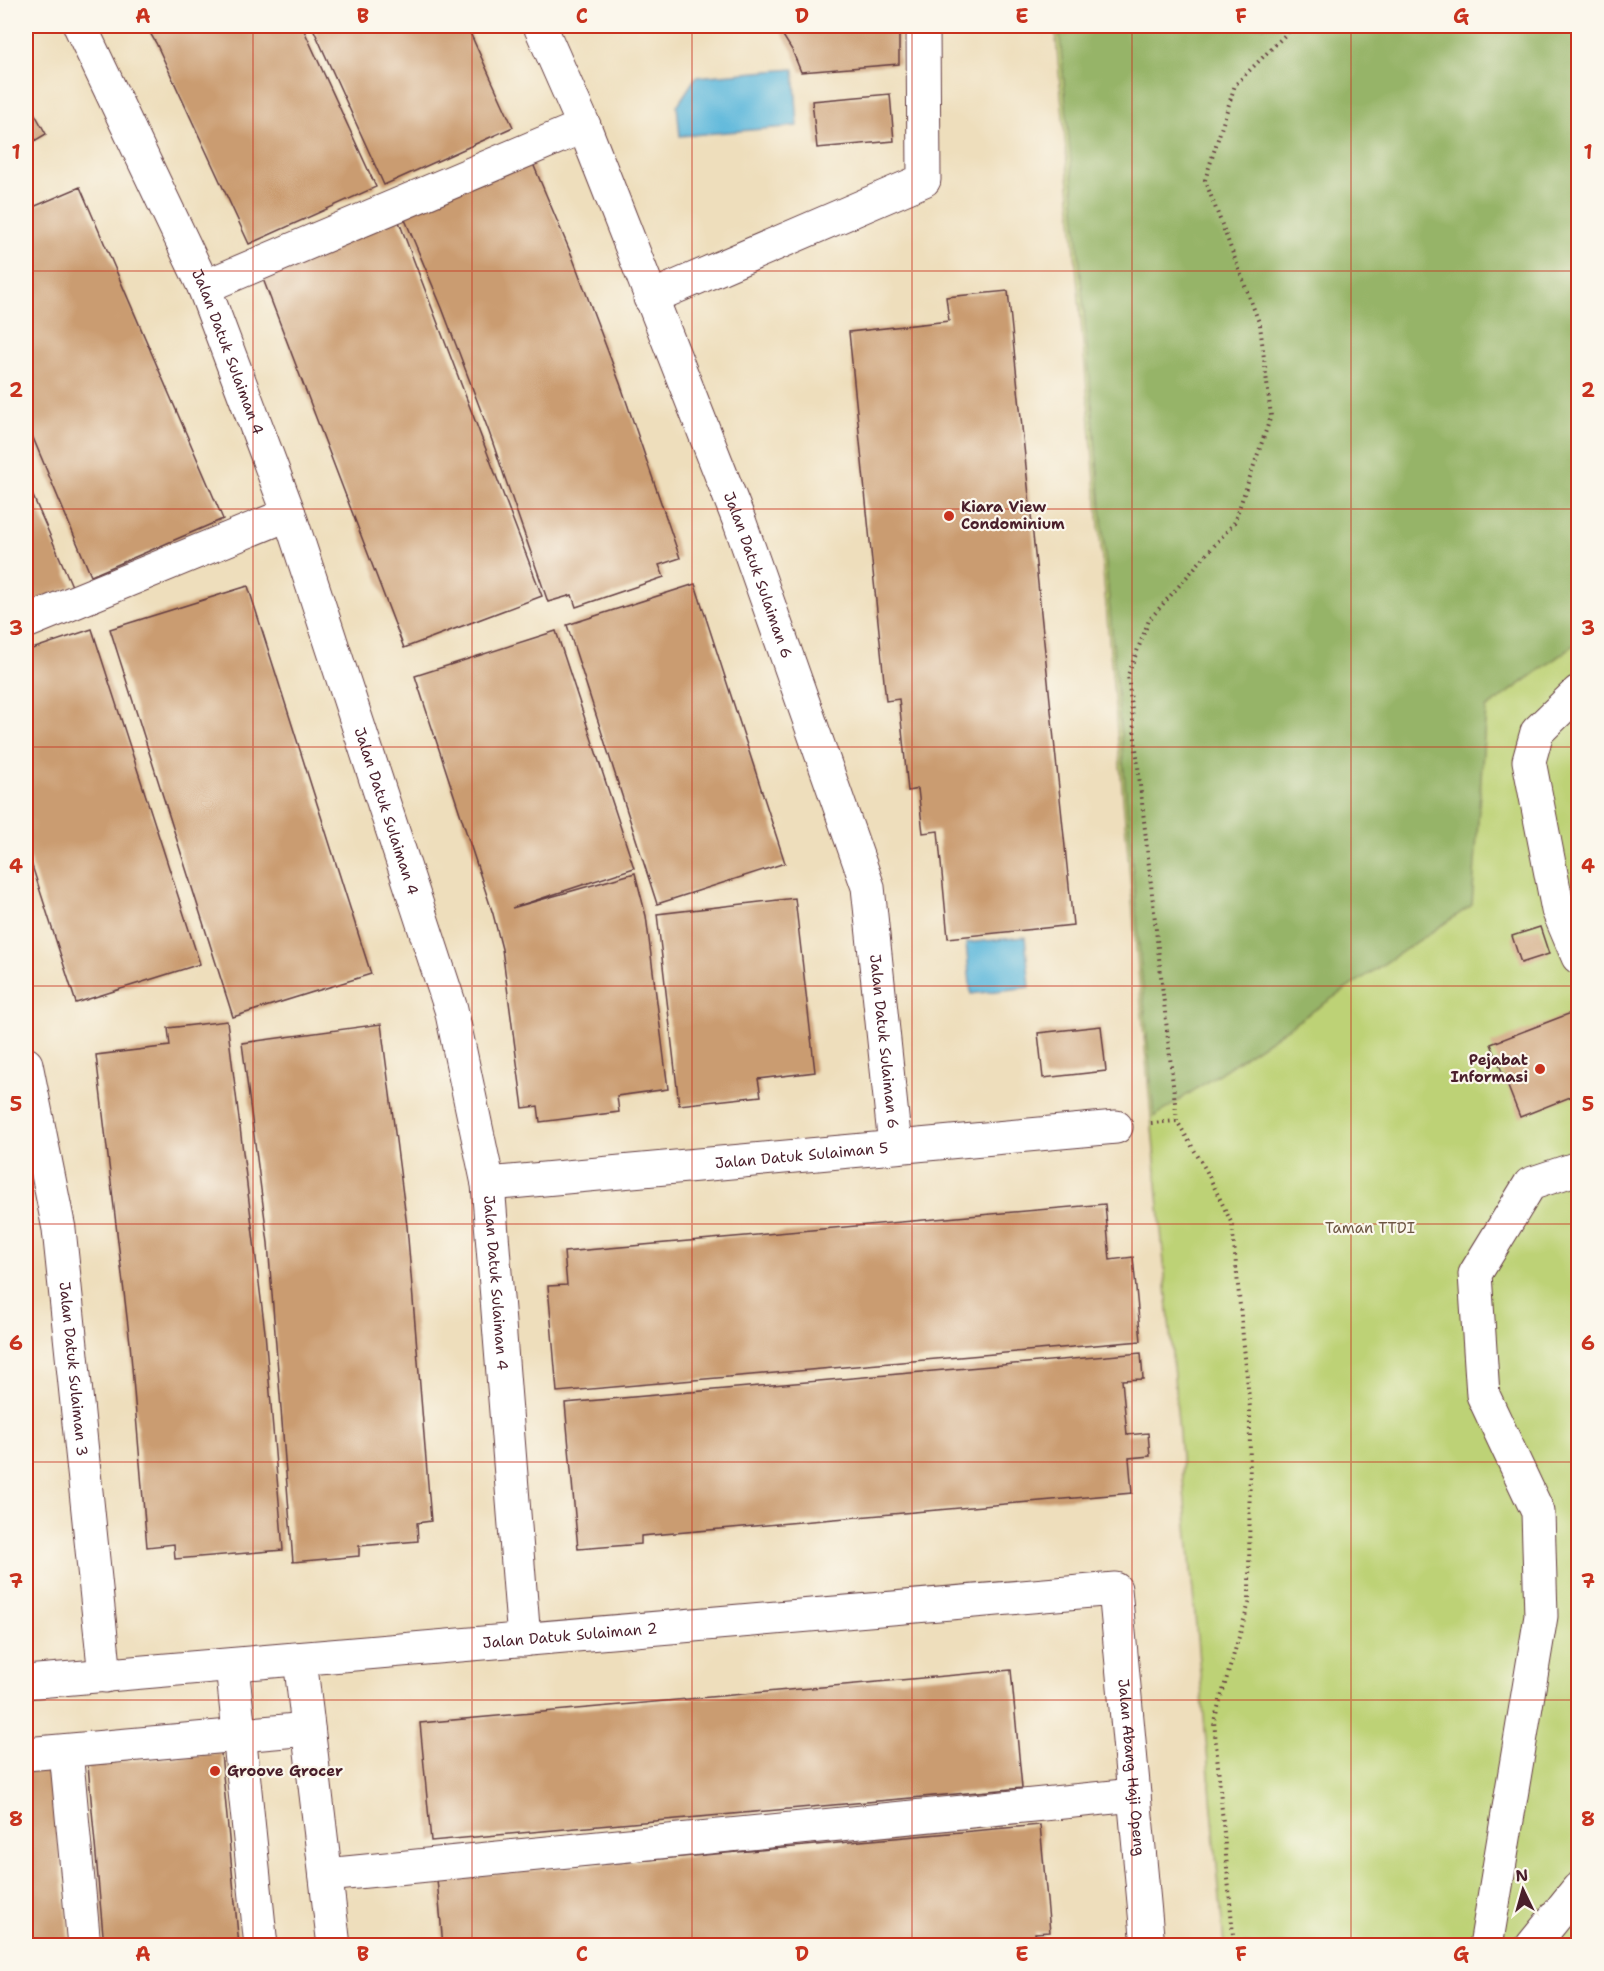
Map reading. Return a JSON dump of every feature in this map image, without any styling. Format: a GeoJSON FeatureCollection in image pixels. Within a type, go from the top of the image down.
{"type":"FeatureCollection","features":[{"type":"Feature","properties":{"kind":"street","name":"Jalan Datuk Sulaiman 4"},"geometry":{"type":"LineString","coordinates":[[80,26],[204,287],[289,513],[451,1009],[488,1184],[524,1640]]}},
{"type":"Feature","properties":{"kind":"street","name":"Jalan Datuk Sulaiman 6"},"geometry":{"type":"LineString","coordinates":[[540,26],[584,126],[740,523],[868,887],[896,1146]]}},
{"type":"Feature","properties":{"kind":"street"},"geometry":{"type":"LineString","coordinates":[[650,298],[924,180],[923,26]]}},
{"type":"Feature","properties":{"kind":"street"},"geometry":{"type":"LineString","coordinates":[[204,287],[584,126]]}},
{"type":"Feature","properties":{"kind":"street"},"geometry":{"type":"LineString","coordinates":[[26,622],[289,513]]}},
{"type":"Feature","properties":{"kind":"street"},"geometry":{"type":"LineString","coordinates":[[1578,692],[1537,732],[1529,761],[1558,910],[1578,957]]}},
{"type":"Feature","properties":{"kind":"street","name":"Jalan Datuk Sulaiman 3"},"geometry":{"type":"LineString","coordinates":[[26,1064],[59,1229],[105,1676]]}},
{"type":"Feature","properties":{"kind":"street","name":"Jalan Datuk Sulaiman 5"},"geometry":{"type":"LineString","coordinates":[[488,1184],[1116,1126]]}},
{"type":"Feature","properties":{"kind":"street"},"geometry":{"type":"LineString","coordinates":[[1486,1946],[1541,1616],[1538,1512],[1484,1395],[1475,1274],[1530,1184],[1578,1168]]}},
{"type":"Feature","properties":{"kind":"street","name":"Jalan Datuk Sulaiman 2"},"geometry":{"type":"LineString","coordinates":[[26,1682],[1115,1589]]}},
{"type":"Feature","properties":{"kind":"street","name":"Jalan Abang Haji Openg"},"geometry":{"type":"LineString","coordinates":[[1115,1589],[1148,1946]]}},
{"type":"Feature","properties":{"kind":"street"},"geometry":{"type":"LineString","coordinates":[[300,1659],[334,1946]]}},
{"type":"Feature","properties":{"kind":"street"},"geometry":{"type":"LineString","coordinates":[[232,1665],[261,1946]]}},
{"type":"Feature","properties":{"kind":"street"},"geometry":{"type":"LineString","coordinates":[[26,1754],[308,1729]]}},
{"type":"Feature","properties":{"kind":"street"},"geometry":{"type":"LineString","coordinates":[[66,1750],[84,1946]]}},
{"type":"Feature","properties":{"kind":"street"},"geometry":{"type":"LineString","coordinates":[[326,1875],[1134,1795]]}},
{"type":"Feature","properties":{"kind":"street"},"geometry":{"type":"LineString","coordinates":[[1532,1946],[1578,1889]]}},
{"type":"Feature","properties":{"kind":"path"},"geometry":{"type":"LineString","coordinates":[[1234,1946],[1214,1721],[1249,1603],[1250,1408],[1232,1224],[1206,1170],[1177,1121],[1128,675],[1149,620],[1234,523],[1271,416],[1260,325],[1205,180],[1235,86],[1294,26]]}},
{"type":"Feature","properties":{"kind":"green space","name":"Taman TTDI"},"geometry":{"type":"Polygon","coordinates":[[[1055,26],[1578,26],[1578,1945],[1224,1945],[1055,26]]]}},
{"type":"Feature","properties":{"kind":"green space"},"geometry":{"type":"Polygon","coordinates":[[[1059,26],[1578,26],[1578,642],[1486,709],[1472,905],[1154,1117],[1059,26]]]}},
{"type":"Feature","properties":{"kind":"water"},"geometry":{"type":"Polygon","coordinates":[[[794,69],[798,126],[680,136],[677,106],[696,77],[794,69]]]}},
{"type":"Feature","properties":{"kind":"water"},"geometry":{"type":"Polygon","coordinates":[[[1025,937],[1030,987],[971,994],[966,943],[1025,937]]]}},
{"type":"Feature","properties":{"kind":"building"},"geometry":{"type":"Polygon","coordinates":[[[146,26],[302,26],[376,187],[249,244],[146,26]]]}},
{"type":"Feature","properties":{"kind":"building"},"geometry":{"type":"Polygon","coordinates":[[[312,26],[467,26],[513,127],[384,185],[312,26]]]}},
{"type":"Feature","properties":{"kind":"building"},"geometry":{"type":"Polygon","coordinates":[[[777,26],[899,26],[899,64],[801,72],[792,50],[777,26]]]}},
{"type":"Feature","properties":{"kind":"building"},"geometry":{"type":"Polygon","coordinates":[[[890,94],[894,141],[817,148],[812,101],[890,94]]]}},
{"type":"Feature","properties":{"kind":"building"},"geometry":{"type":"Polygon","coordinates":[[[26,98],[46,134],[26,146],[26,98]]]}},
{"type":"Feature","properties":{"kind":"building"},"geometry":{"type":"Polygon","coordinates":[[[531,159],[572,256],[621,386],[680,558],[659,565],[664,577],[576,607],[572,595],[548,602],[489,432],[442,308],[401,210],[531,159]]]}},
{"type":"Feature","properties":{"kind":"building"},"geometry":{"type":"Polygon","coordinates":[[[80,187],[223,519],[91,576],[26,421],[26,210],[80,187]]]}},
{"type":"Feature","properties":{"kind":"building"},"geometry":{"type":"Polygon","coordinates":[[[398,219],[542,596],[404,648],[260,271],[398,219]]]}},
{"type":"Feature","properties":{"kind":"building","name":"Kiara View Condominium"},"geometry":{"type":"Polygon","coordinates":[[[1008,291],[1073,925],[948,938],[938,831],[923,833],[918,789],[908,791],[899,699],[886,701],[849,332],[949,321],[946,297],[1008,291]]]}},
{"type":"Feature","properties":{"kind":"building"},"geometry":{"type":"Polygon","coordinates":[[[26,480],[72,586],[26,606],[26,480]]]}},
{"type":"Feature","properties":{"kind":"building"},"geometry":{"type":"Polygon","coordinates":[[[695,584],[785,863],[657,904],[567,625],[695,584]]]}},
{"type":"Feature","properties":{"kind":"building"},"geometry":{"type":"Polygon","coordinates":[[[248,586],[371,974],[233,1017],[110,629],[248,586]]]}},
{"type":"Feature","properties":{"kind":"building"},"geometry":{"type":"Polygon","coordinates":[[[92,629],[200,964],[76,1003],[26,847],[26,651],[92,629]]]}},
{"type":"Feature","properties":{"kind":"building"},"geometry":{"type":"Polygon","coordinates":[[[556,631],[634,868],[512,908],[635,873],[646,916],[668,1089],[617,1096],[619,1112],[540,1122],[538,1106],[523,1108],[502,949],[493,914],[415,676],[556,631]]]}},
{"type":"Feature","properties":{"kind":"building"},"geometry":{"type":"Polygon","coordinates":[[[795,898],[815,1072],[758,1079],[761,1096],[679,1105],[657,914],[795,898]]]}},
{"type":"Feature","properties":{"kind":"building"},"geometry":{"type":"Polygon","coordinates":[[[1540,927],[1549,954],[1521,963],[1512,936],[1540,927]]]}},
{"type":"Feature","properties":{"kind":"building","name":"Pejabat Informasi"},"geometry":{"type":"Polygon","coordinates":[[[1571,1013],[1578,1031],[1578,1094],[1520,1117],[1491,1044],[1571,1013]]]}},
{"type":"Feature","properties":{"kind":"building"},"geometry":{"type":"Polygon","coordinates":[[[227,1021],[265,1332],[283,1550],[175,1559],[174,1544],[147,1547],[130,1343],[96,1055],[170,1046],[168,1028],[227,1021]]]}},
{"type":"Feature","properties":{"kind":"building"},"geometry":{"type":"Polygon","coordinates":[[[381,1024],[407,1226],[431,1521],[417,1523],[418,1541],[359,1546],[359,1556],[293,1562],[268,1243],[242,1043],[381,1024]]]}},
{"type":"Feature","properties":{"kind":"building"},"geometry":{"type":"Polygon","coordinates":[[[1101,1026],[1106,1071],[1043,1078],[1038,1033],[1101,1026]]]}},
{"type":"Feature","properties":{"kind":"building"},"geometry":{"type":"Polygon","coordinates":[[[1105,1204],[1110,1260],[1133,1257],[1141,1341],[557,1392],[548,1286],[567,1285],[564,1252],[1105,1204]]]}},
{"type":"Feature","properties":{"kind":"building"},"geometry":{"type":"Polygon","coordinates":[[[1141,1353],[1143,1379],[1122,1380],[1127,1435],[1148,1433],[1150,1456],[1129,1458],[1132,1493],[641,1536],[641,1544],[578,1549],[565,1403],[1141,1353]]]}},
{"type":"Feature","properties":{"kind":"building"},"geometry":{"type":"Polygon","coordinates":[[[1011,1670],[1022,1788],[431,1841],[420,1723],[1011,1670]]]}},
{"type":"Feature","properties":{"kind":"building"},"geometry":{"type":"Polygon","coordinates":[[[221,1753],[239,1946],[104,1946],[88,1765],[221,1753]]]}},
{"type":"Feature","properties":{"kind":"building"},"geometry":{"type":"Polygon","coordinates":[[[52,1768],[69,1946],[26,1946],[26,1770],[52,1768]]]}},
{"type":"Feature","properties":{"kind":"building"},"geometry":{"type":"Polygon","coordinates":[[[1040,1825],[1050,1932],[1035,1933],[1036,1946],[443,1946],[437,1879],[1040,1825]]]}},
{"type":"Feature","properties":{"kind":"place","name":"Kiara View Condominium"},"geometry":{"type":"Point","coordinates":[949,516]}},
{"type":"Feature","properties":{"kind":"place","name":"Pejabat Informasi"},"geometry":{"type":"Point","coordinates":[1540,1069]}},
{"type":"Feature","properties":{"kind":"place","name":"Groove Grocer"},"geometry":{"type":"Point","coordinates":[215,1771]}}]}
